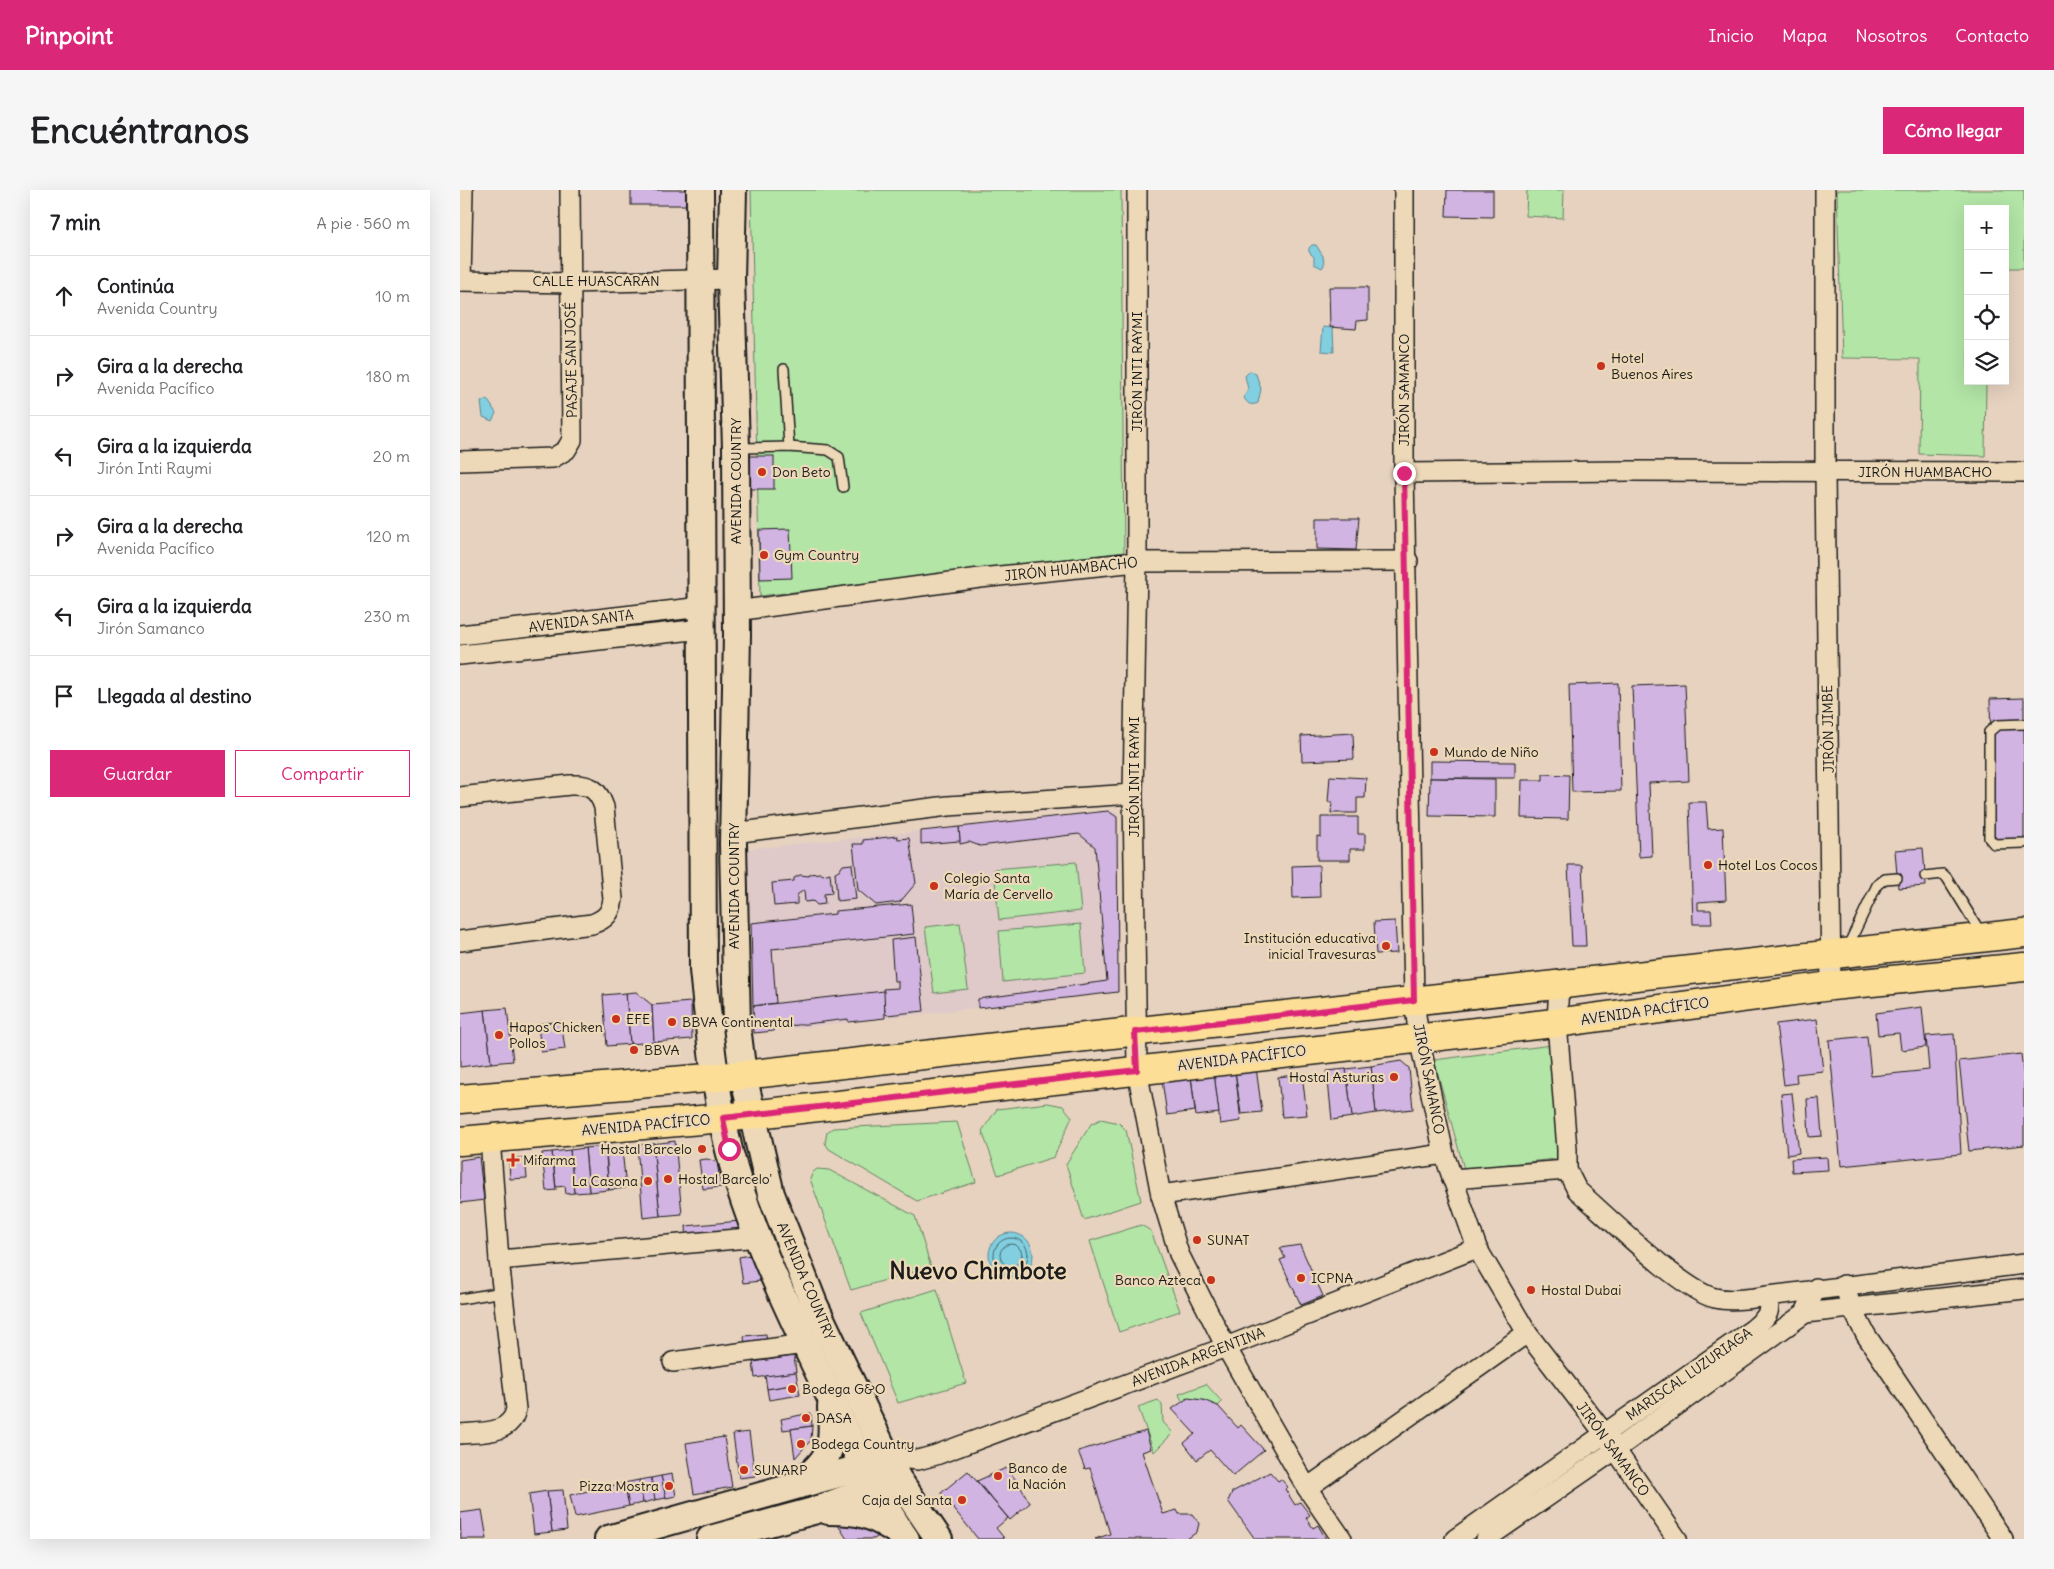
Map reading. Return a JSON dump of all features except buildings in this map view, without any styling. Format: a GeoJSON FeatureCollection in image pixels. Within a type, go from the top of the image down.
{"type":"FeatureCollection","features":[{"type":"Feature","properties":{"kind":"main road"},"geometry":{"type":"LineString","coordinates":[[700,193],[706,208],[713,212],[724,209],[733,195]]}},
{"type":"Feature","properties":{"kind":"main road","name":"AVENIDA COUNTRY"},"geometry":{"type":"LineString","coordinates":[[700,193],[699,280],[703,500],[703,970],[709,1030],[730,1076],[752,1114],[771,1194],[814,1304],[887,1475],[905,1537]]}},
{"type":"Feature","properties":{"kind":"main road","name":"AVENIDA COUNTRY"},"geometry":{"type":"LineString","coordinates":[[733,195],[731,279],[736,448],[736,727],[733,833],[737,1026],[723,1118],[729,1149],[759,1237],[804,1344],[863,1467],[887,1475],[938,1539]]}},
{"type":"Feature","properties":{"kind":"main road"},"geometry":{"type":"LineString","coordinates":[[703,500],[736,500]]}},
{"type":"Feature","properties":{"kind":"main road"},"geometry":{"type":"LineString","coordinates":[[702,727],[736,727]]}},
{"type":"Feature","properties":{"kind":"main road"},"geometry":{"type":"LineString","coordinates":[[460,1099],[730,1076],[2024,933]]}},
{"type":"Feature","properties":{"kind":"main road","name":"AVENIDA PACÍFICO"},"geometry":{"type":"LineString","coordinates":[[460,1141],[723,1118],[1557,1023],[1831,986],[2024,966]]}},
{"type":"Feature","properties":{"kind":"main road"},"geometry":{"type":"LineString","coordinates":[[794,1486],[822,1464],[829,1452],[833,1436],[831,1398]]}},
{"type":"Feature","properties":{"kind":"main road"},"geometry":{"type":"LineString","coordinates":[[608,1539],[863,1467]]}},
{"type":"Feature","properties":{"kind":"main road","name":"AVENIDA ARGENTINA"},"geometry":{"type":"LineString","coordinates":[[710,1539],[813,1511],[887,1475]]}},
{"type":"Feature","properties":{"kind":"main road"},"geometry":{"type":"LineString","coordinates":[[813,1511],[854,1511],[881,1520],[905,1537]]}},
{"type":"Feature","properties":{"kind":"street"},"geometry":{"type":"LineString","coordinates":[[461,281],[463,190]]}},
{"type":"Feature","properties":{"kind":"street","name":"PASAJE SAN JOSÉ"},"geometry":{"type":"LineString","coordinates":[[460,461],[553,458],[566,450],[572,440],[570,190]]}},
{"type":"Feature","properties":{"kind":"street","name":"JIRÓN INTI RAYMI"},"geometry":{"type":"LineString","coordinates":[[1137,190],[1137,562],[1133,794],[1137,1070],[1161,1195],[1179,1254],[1226,1347],[1307,1488],[1342,1539]]}},
{"type":"Feature","properties":{"kind":"street","name":"JIRÓN SAMANCO"},"geometry":{"type":"LineString","coordinates":[[1404,190],[1404,473],[1408,561],[1414,1000],[1419,1038],[1444,1154],[1477,1248],[1527,1333],[1604,1433],[1677,1539]]}},
{"type":"Feature","properties":{"kind":"street","name":"JIRÓN JIMBE"},"geometry":{"type":"LineString","coordinates":[[1825,190],[1826,472],[1838,954],[1831,986]]}},
{"type":"Feature","properties":{"kind":"street","name":"CALLE HUASCARAN"},"geometry":{"type":"LineString","coordinates":[[461,281],[570,283],[731,279]]}},
{"type":"Feature","properties":{"kind":"street","name":"JIRÓN HUAMBACHO"},"geometry":{"type":"LineString","coordinates":[[1404,473],[2024,472]]}},
{"type":"Feature","properties":{"kind":"street","name":"JIRÓN HUAMBACHO"},"geometry":{"type":"LineString","coordinates":[[736,611],[980,578],[1137,562],[1408,561]]}},
{"type":"Feature","properties":{"kind":"street","name":"AVENIDA SANTA"},"geometry":{"type":"LineString","coordinates":[[460,635],[702,618]]}},
{"type":"Feature","properties":{"kind":"street","name":"AVENIDA SANTA"},"geometry":{"type":"LineString","coordinates":[[460,655],[702,618]]}},
{"type":"Feature","properties":{"kind":"street"},"geometry":{"type":"LineString","coordinates":[[460,797],[582,784],[593,788],[600,796],[604,808],[613,899],[611,911],[604,920],[592,924],[460,942]]}},
{"type":"Feature","properties":{"kind":"street"},"geometry":{"type":"LineString","coordinates":[[733,833],[948,806],[1133,794]]}},
{"type":"Feature","properties":{"kind":"street"},"geometry":{"type":"LineString","coordinates":[[1559,984],[1557,1023],[1568,1149],[1567,1170],[1576,1190],[1690,1287],[1715,1298],[1746,1299],[1816,1288],[2024,1264]]}},
{"type":"Feature","properties":{"kind":"street"},"geometry":{"type":"LineString","coordinates":[[460,1434],[495,1430],[507,1426],[515,1416],[516,1409],[499,1260],[490,1138]]}},
{"type":"Feature","properties":{"kind":"street"},"geometry":{"type":"LineString","coordinates":[[1161,1195],[1444,1154]]}},
{"type":"Feature","properties":{"kind":"street"},"geometry":{"type":"LineString","coordinates":[[1452,1179],[1567,1170]]}},
{"type":"Feature","properties":{"kind":"street"},"geometry":{"type":"LineString","coordinates":[[499,1260],[759,1237]]}},
{"type":"Feature","properties":{"kind":"street","name":"AVENIDA ARGENTINA"},"geometry":{"type":"LineString","coordinates":[[887,1475],[918,1460],[936,1455],[1226,1347],[1477,1248]]}},
{"type":"Feature","properties":{"kind":"street"},"geometry":{"type":"LineString","coordinates":[[1844,1285],[1852,1308],[1866,1335],[2004,1539]]}},
{"type":"Feature","properties":{"kind":"street"},"geometry":{"type":"LineString","coordinates":[[1805,1313],[1816,1288]]}},
{"type":"Feature","properties":{"kind":"street","name":"MARISCAL LUZURIAGA"},"geometry":{"type":"LineString","coordinates":[[1486,1539],[1616,1450],[1805,1313],[2024,1289]]}},
{"type":"Feature","properties":{"kind":"street","name":"MARISCAL LUZURIAGA"},"geometry":{"type":"LineString","coordinates":[[1454,1539],[1753,1329],[1765,1319],[1770,1309],[1768,1296]]}},
{"type":"Feature","properties":{"kind":"street"},"geometry":{"type":"LineString","coordinates":[[1307,1488],[1527,1333]]}},
{"type":"Feature","properties":{"kind":"street"},"geometry":{"type":"LineString","coordinates":[[673,1362],[804,1344]]}},
{"type":"Feature","properties":{"kind":"lane"},"geometry":{"type":"LineString","coordinates":[[784,369],[789,447]]}},
{"type":"Feature","properties":{"kind":"lane"},"geometry":{"type":"LineString","coordinates":[[736,448],[789,447],[828,450],[839,457],[843,486]]}},
{"type":"Feature","properties":{"kind":"lane"},"geometry":{"type":"LineString","coordinates":[[2024,724],[1997,725],[1989,732],[1989,838],[1994,844],[2024,843]]}},
{"type":"Feature","properties":{"kind":"lane"},"geometry":{"type":"LineString","coordinates":[[1925,876],[1943,874],[1947,878],[1984,938]]}},
{"type":"Feature","properties":{"kind":"lane"},"geometry":{"type":"LineString","coordinates":[[1838,954],[1877,885],[1884,879],[1897,878]]}},
{"type":"Feature","properties":{"kind":"lane"},"geometry":{"type":"LineString","coordinates":[[460,1299],[503,1292]]}},
{"type":"Feature","properties":{"kind":"shaded area","name":"Colegio Santa María de Cervello"},"geometry":{"type":"Polygon","coordinates":[[[1117,811],[1118,992],[754,1033],[748,849],[1117,811]]]}},
{"type":"Feature","properties":{"kind":"green space"},"geometry":{"type":"Polygon","coordinates":[[[751,190],[1121,190],[1124,552],[760,596],[751,190]]]}},
{"type":"Feature","properties":{"kind":"green space"},"geometry":{"type":"Polygon","coordinates":[[[1527,190],[1564,190],[1563,218],[1526,216],[1527,190]]]}},
{"type":"Feature","properties":{"kind":"green space"},"geometry":{"type":"Polygon","coordinates":[[[1837,190],[2024,190],[2024,268],[2009,268],[2009,205],[1964,205],[1964,385],[1986,385],[1985,456],[1919,454],[1920,359],[1842,358],[1837,190]]]}},
{"type":"Feature","properties":{"kind":"green space"},"geometry":{"type":"Polygon","coordinates":[[[1076,862],[1081,911],[999,920],[994,869],[1076,862]]]}},
{"type":"Feature","properties":{"kind":"green space"},"geometry":{"type":"Polygon","coordinates":[[[960,923],[968,989],[934,993],[925,927],[960,923]]]}},
{"type":"Feature","properties":{"kind":"green space"},"geometry":{"type":"Polygon","coordinates":[[[1081,924],[1085,973],[1003,982],[999,931],[1081,924]]]}},
{"type":"Feature","properties":{"kind":"green space"},"geometry":{"type":"Polygon","coordinates":[[[1552,1045],[1564,1158],[1464,1169],[1434,1060],[1552,1045]]]}},
{"type":"Feature","properties":{"kind":"green space"},"geometry":{"type":"Polygon","coordinates":[[[1048,1103],[1063,1106],[1072,1117],[1054,1157],[998,1175],[982,1131],[997,1109],[1048,1103]]]}},
{"type":"Feature","properties":{"kind":"green space"},"geometry":{"type":"Polygon","coordinates":[[[1101,1119],[1119,1123],[1126,1130],[1141,1201],[1084,1220],[1066,1164],[1091,1124],[1101,1119]]]}},
{"type":"Feature","properties":{"kind":"green space"},"geometry":{"type":"Polygon","coordinates":[[[957,1122],[976,1182],[917,1201],[829,1149],[825,1143],[827,1132],[833,1128],[957,1122]]]}},
{"type":"Feature","properties":{"kind":"green space"},"geometry":{"type":"Polygon","coordinates":[[[817,1169],[829,1170],[915,1216],[931,1267],[851,1290],[810,1179],[813,1172],[817,1169]]]}},
{"type":"Feature","properties":{"kind":"green space"},"geometry":{"type":"Polygon","coordinates":[[[1141,1225],[1151,1231],[1180,1311],[1119,1332],[1090,1241],[1141,1225]]]}},
{"type":"Feature","properties":{"kind":"green space"},"geometry":{"type":"Polygon","coordinates":[[[937,1289],[966,1383],[898,1403],[861,1313],[937,1289]]]}},
{"type":"Feature","properties":{"kind":"green space"},"geometry":{"type":"Polygon","coordinates":[[[1206,1384],[1222,1402],[1218,1406],[1195,1399],[1182,1401],[1179,1394],[1206,1384]]]}},
{"type":"Feature","properties":{"kind":"green space"},"geometry":{"type":"Polygon","coordinates":[[[1158,1400],[1162,1405],[1163,1422],[1173,1433],[1154,1452],[1138,1407],[1158,1400]]]}},
{"type":"Feature","properties":{"kind":"water"},"geometry":{"type":"Polygon","coordinates":[[[1312,245],[1316,245],[1323,256],[1324,265],[1322,268],[1314,264],[1314,257],[1309,252],[1309,248],[1312,245]]]}},
{"type":"Feature","properties":{"kind":"water"},"geometry":{"type":"Polygon","coordinates":[[[1323,327],[1333,328],[1334,352],[1321,351],[1323,327]]]}},
{"type":"Feature","properties":{"kind":"water"},"geometry":{"type":"Polygon","coordinates":[[[1250,371],[1256,374],[1261,389],[1258,403],[1253,404],[1248,403],[1244,398],[1248,389],[1245,376],[1250,371]]]}},
{"type":"Feature","properties":{"kind":"water"},"geometry":{"type":"Polygon","coordinates":[[[487,399],[496,413],[492,421],[483,417],[481,402],[487,399]]]}},
{"type":"Feature","properties":{"kind":"water"},"geometry":{"type":"Polygon","coordinates":[[[1007,1233],[1015,1233],[1027,1239],[1033,1255],[1027,1271],[1015,1277],[1007,1277],[995,1271],[989,1259],[989,1251],[995,1239],[1007,1233]]]}},
{"type":"Feature","properties":{"kind":"place","name":"Hotel Buenos Aires"},"geometry":{"type":"Point","coordinates":[1601,366]}},
{"type":"Feature","properties":{"kind":"place","name":"Don Beto"},"geometry":{"type":"Point","coordinates":[762,472]}},
{"type":"Feature","properties":{"kind":"place","name":"Gym Country"},"geometry":{"type":"Point","coordinates":[764,555]}},
{"type":"Feature","properties":{"kind":"place","name":"Mundo de Niño"},"geometry":{"type":"Point","coordinates":[1434,752]}},
{"type":"Feature","properties":{"kind":"place","name":"Hotel Los Cocos"},"geometry":{"type":"Point","coordinates":[1708,865]}},
{"type":"Feature","properties":{"kind":"place","name":"Colegio Santa María de Cervello"},"geometry":{"type":"Point","coordinates":[934,886]}},
{"type":"Feature","properties":{"kind":"place","name":"Institución educativa inicial Travesuras"},"geometry":{"type":"Point","coordinates":[1386,946]}},
{"type":"Feature","properties":{"kind":"place","name":"EFE"},"geometry":{"type":"Point","coordinates":[616,1019]}},
{"type":"Feature","properties":{"kind":"place","name":"BBVA Continental"},"geometry":{"type":"Point","coordinates":[672,1022]}},
{"type":"Feature","properties":{"kind":"place","name":"Hapos Chicken Pollos"},"geometry":{"type":"Point","coordinates":[499,1035]}},
{"type":"Feature","properties":{"kind":"place","name":"BBVA"},"geometry":{"type":"Point","coordinates":[634,1050]}},
{"type":"Feature","properties":{"kind":"place","name":"Hostal Asturias"},"geometry":{"type":"Point","coordinates":[1394,1077]}},
{"type":"Feature","properties":{"kind":"place","name":"Hostal Barcelo"},"geometry":{"type":"Point","coordinates":[702,1149]}},
{"type":"Feature","properties":{"kind":"place","name":"Mifarma"},"geometry":{"type":"Point","coordinates":[513,1160]}},
{"type":"Feature","properties":{"kind":"place","name":"Hostal Barcelo'"},"geometry":{"type":"Point","coordinates":[668,1179]}},
{"type":"Feature","properties":{"kind":"place","name":"La Casona"},"geometry":{"type":"Point","coordinates":[648,1181]}},
{"type":"Feature","properties":{"kind":"place","name":"SUNAT"},"geometry":{"type":"Point","coordinates":[1197,1240]}},
{"type":"Feature","properties":{"kind":"place","name":"ICPNA"},"geometry":{"type":"Point","coordinates":[1301,1278]}},
{"type":"Feature","properties":{"kind":"place","name":"Banco Azteca"},"geometry":{"type":"Point","coordinates":[1211,1280]}},
{"type":"Feature","properties":{"kind":"place","name":"Hostal Dubai"},"geometry":{"type":"Point","coordinates":[1531,1290]}},
{"type":"Feature","properties":{"kind":"place","name":"Bodega G&O"},"geometry":{"type":"Point","coordinates":[792,1389]}},
{"type":"Feature","properties":{"kind":"place","name":"DASA"},"geometry":{"type":"Point","coordinates":[806,1418]}},
{"type":"Feature","properties":{"kind":"place","name":"Bodega Country"},"geometry":{"type":"Point","coordinates":[801,1444]}},
{"type":"Feature","properties":{"kind":"place","name":"SUNARP"},"geometry":{"type":"Point","coordinates":[744,1470]}},
{"type":"Feature","properties":{"kind":"place","name":"Banco de la Nación"},"geometry":{"type":"Point","coordinates":[998,1476]}},
{"type":"Feature","properties":{"kind":"place","name":"Pizza Mostra"},"geometry":{"type":"Point","coordinates":[669,1486]}},
{"type":"Feature","properties":{"kind":"place","name":"Caja del Santa"},"geometry":{"type":"Point","coordinates":[962,1500]}},
{"type":"Feature","properties":{"kind":"district","name":"Nuevo Chimbote"},"geometry":{"type":"Point","coordinates":[978,1271]}},
{"type":"Feature","properties":{"kind":"route"},"geometry":{"type":"LineString","coordinates":[[729,1149],[723,1118],[1137,1070],[1135,1032],[1414,1000],[1408,561],[1404,473]]}}]}
